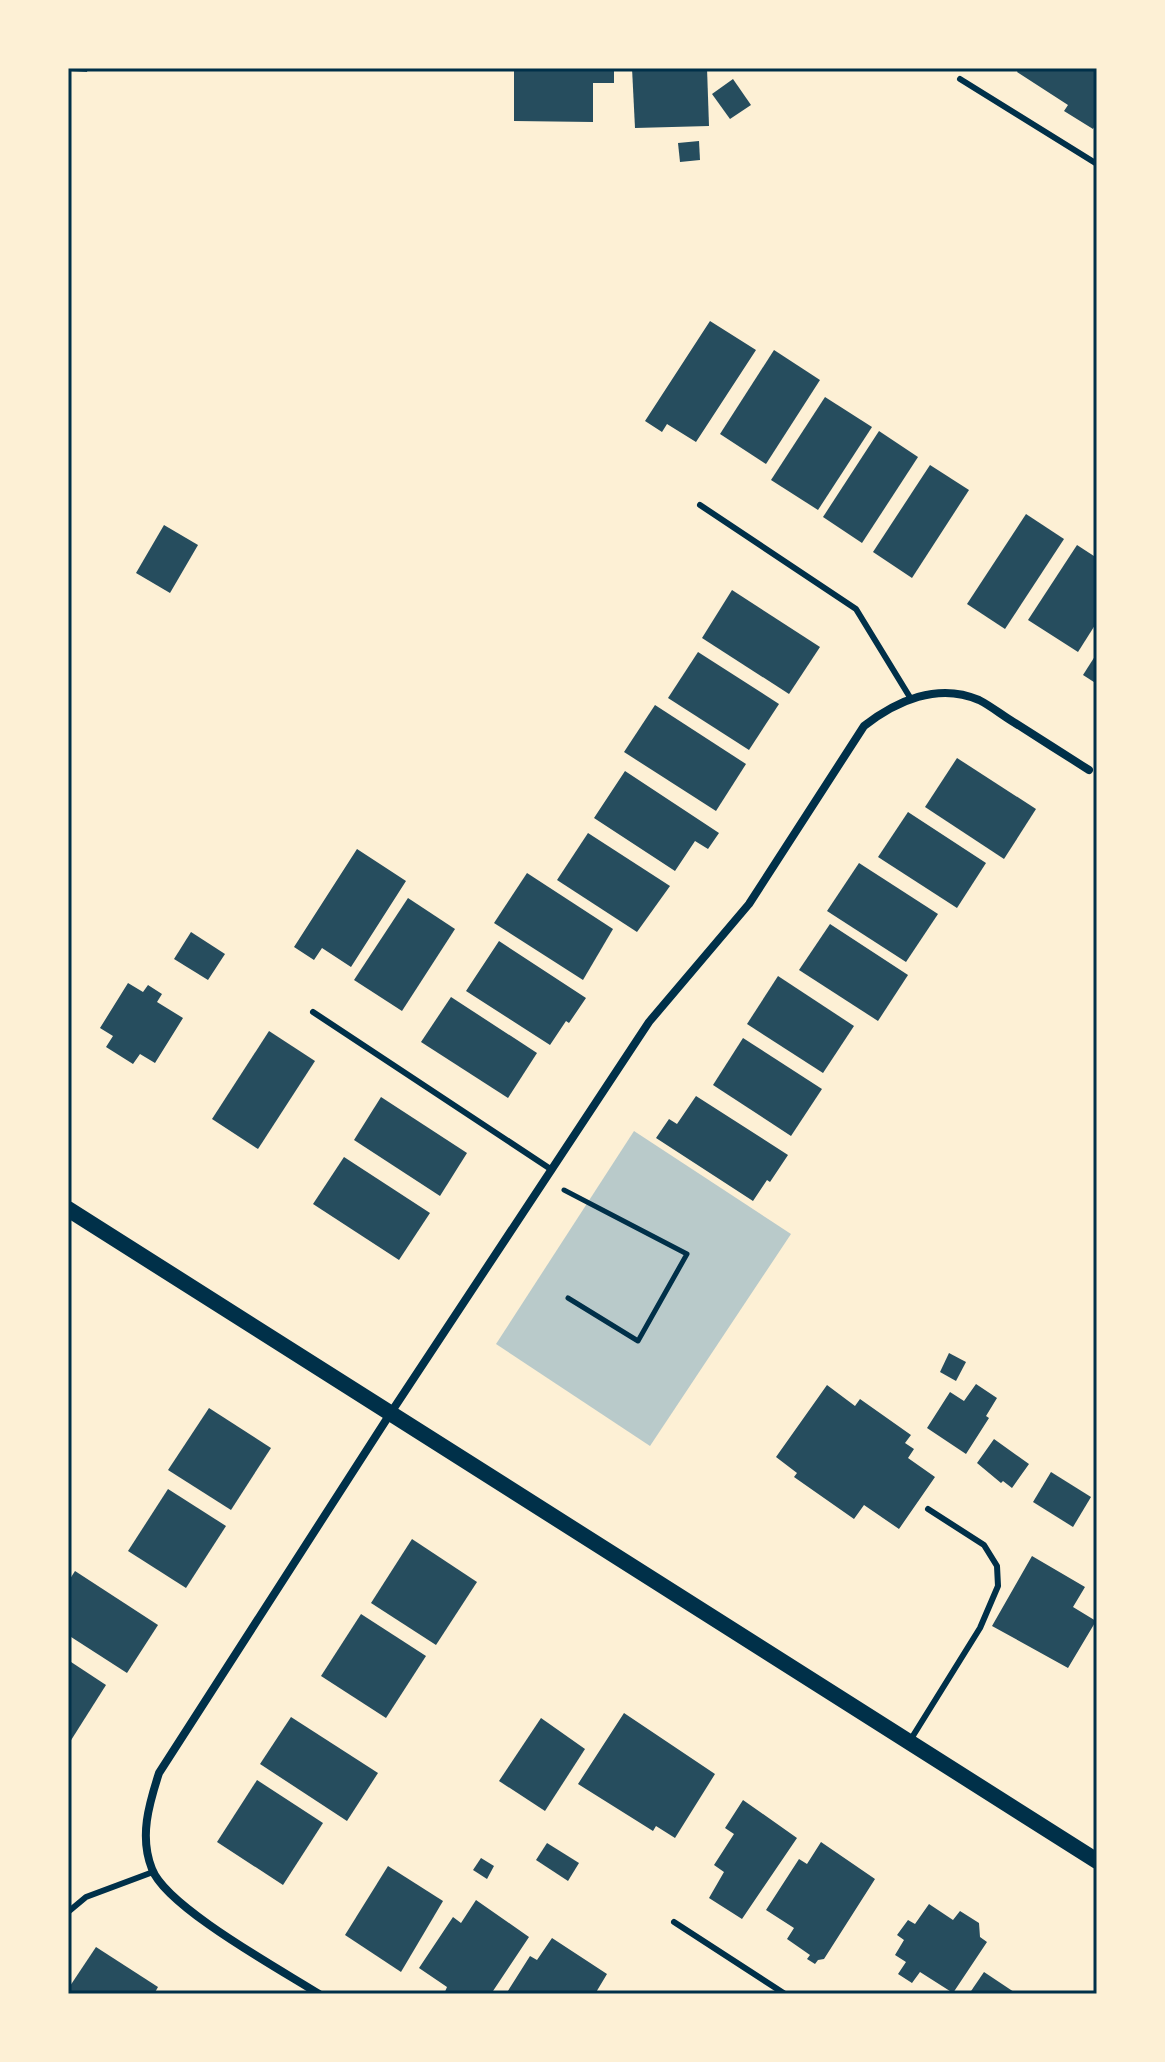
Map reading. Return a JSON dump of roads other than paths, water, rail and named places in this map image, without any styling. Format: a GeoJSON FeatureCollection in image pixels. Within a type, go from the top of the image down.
{"type":"FeatureCollection","features":[{"type":"Feature","properties":{"kind":"main road"},"geometry":{"type":"LineString","coordinates":[[68,1209],[1097,1861]]}},
{"type":"Feature","properties":{"kind":"street"},"geometry":{"type":"LineString","coordinates":[[319,1994],[188,1910],[166,1891],[153,1872],[147,1853],[146,1819],[159,1773],[390,1414],[649,1022],[749,904],[864,726],[885,709],[911,699],[941,692],[958,694],[979,701],[1089,770]]}},
{"type":"Feature","properties":{"kind":"lane"},"geometry":{"type":"LineString","coordinates":[[960,79],[1097,164]]}},
{"type":"Feature","properties":{"kind":"lane"},"geometry":{"type":"LineString","coordinates":[[700,505],[856,609],[911,699]]}},
{"type":"Feature","properties":{"kind":"lane"},"geometry":{"type":"LineString","coordinates":[[313,1012],[552,1170]]}},
{"type":"Feature","properties":{"kind":"lane"},"geometry":{"type":"LineString","coordinates":[[909,1742],[980,1628],[998,1586],[997,1566],[984,1545],[928,1509]]}},
{"type":"Feature","properties":{"kind":"lane"},"geometry":{"type":"LineString","coordinates":[[68,1912],[86,1897],[153,1872]]}},
{"type":"Feature","properties":{"kind":"lane"},"geometry":{"type":"LineString","coordinates":[[674,1922],[785,1994]]}}]}
